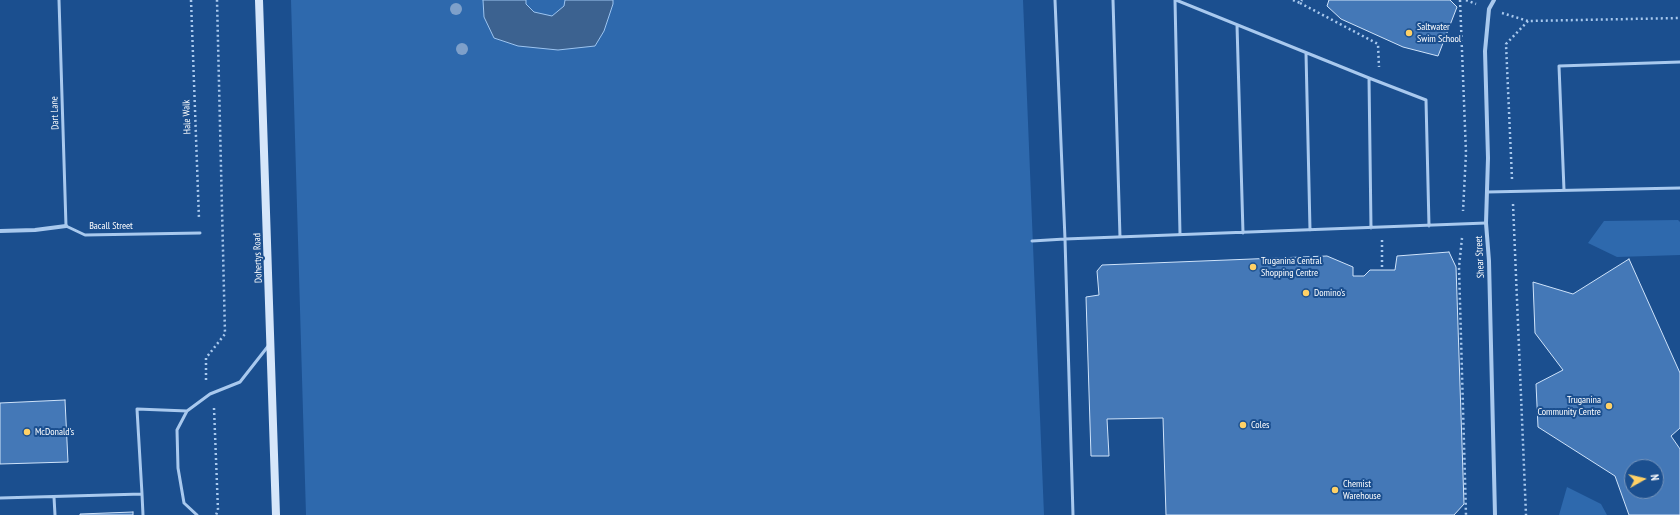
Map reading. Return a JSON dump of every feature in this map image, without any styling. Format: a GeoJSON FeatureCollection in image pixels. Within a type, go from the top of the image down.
{"type":"FeatureCollection","features":[{"type":"Feature","properties":{"kind":"main road","name":"Dohertys Road"},"geometry":{"type":"LineString","coordinates":[[259,0],[276,515]]}},
{"type":"Feature","properties":{"kind":"street","name":"Shear Street"},"geometry":{"type":"LineString","coordinates":[[1494,0],[1489,9],[1485,51],[1488,158],[1486,223],[1489,261],[1495,515]]}},
{"type":"Feature","properties":{"kind":"street"},"geometry":{"type":"LineString","coordinates":[[0,232],[66,226]]}},
{"type":"Feature","properties":{"kind":"lane","name":"Dart Lane"},"geometry":{"type":"LineString","coordinates":[[59,0],[66,226]]}},
{"type":"Feature","properties":{"kind":"lane"},"geometry":{"type":"LineString","coordinates":[[1055,0],[1065,239],[1073,515]]}},
{"type":"Feature","properties":{"kind":"lane"},"geometry":{"type":"LineString","coordinates":[[1113,0],[1120,237]]}},
{"type":"Feature","properties":{"kind":"lane"},"geometry":{"type":"LineString","coordinates":[[1180,234],[1175,0],[1426,100],[1429,226]]}},
{"type":"Feature","properties":{"kind":"lane"},"geometry":{"type":"LineString","coordinates":[[1237,25],[1243,233]]}},
{"type":"Feature","properties":{"kind":"lane"},"geometry":{"type":"LineString","coordinates":[[1306,53],[1310,230]]}},
{"type":"Feature","properties":{"kind":"lane"},"geometry":{"type":"LineString","coordinates":[[1564,190],[1559,66],[1680,62]]}},
{"type":"Feature","properties":{"kind":"lane"},"geometry":{"type":"LineString","coordinates":[[1369,78],[1371,228]]}},
{"type":"Feature","properties":{"kind":"lane"},"geometry":{"type":"LineString","coordinates":[[1487,192],[1680,188]]}},
{"type":"Feature","properties":{"kind":"lane"},"geometry":{"type":"LineString","coordinates":[[1032,241],[1486,223]]}},
{"type":"Feature","properties":{"kind":"lane","name":"Bacall Street"},"geometry":{"type":"LineString","coordinates":[[66,226],[85,235],[200,233]]}},
{"type":"Feature","properties":{"kind":"lane"},"geometry":{"type":"LineString","coordinates":[[197,515],[184,503],[178,468],[177,430],[187,411],[210,394],[240,382],[270,342]]}},
{"type":"Feature","properties":{"kind":"lane"},"geometry":{"type":"LineString","coordinates":[[143,515],[137,409],[187,411]]}},
{"type":"Feature","properties":{"kind":"lane"},"geometry":{"type":"LineString","coordinates":[[0,498],[142,494]]}},
{"type":"Feature","properties":{"kind":"lane"},"geometry":{"type":"LineString","coordinates":[[54,497],[55,515]]}},
{"type":"Feature","properties":{"kind":"path","name":"Hale Walk"},"geometry":{"type":"LineString","coordinates":[[191,0],[200,233]]}},
{"type":"Feature","properties":{"kind":"path"},"geometry":{"type":"LineString","coordinates":[[216,515],[218,510],[214,408],[207,383],[206,358],[226,334],[217,0]]}},
{"type":"Feature","properties":{"kind":"path"},"geometry":{"type":"LineString","coordinates":[[1293,0],[1300,3],[1302,0]]}},
{"type":"Feature","properties":{"kind":"path"},"geometry":{"type":"LineString","coordinates":[[1460,0],[1466,154],[1459,267],[1466,515]]}},
{"type":"Feature","properties":{"kind":"path"},"geometry":{"type":"LineString","coordinates":[[1466,0],[1528,21],[1680,18]]}},
{"type":"Feature","properties":{"kind":"path"},"geometry":{"type":"LineString","coordinates":[[1526,515],[1506,44],[1528,21]]}},
{"type":"Feature","properties":{"kind":"shaded area"},"geometry":{"type":"Polygon","coordinates":[[[291,0],[1023,0],[1044,515],[306,515],[291,0]]]}},
{"type":"Feature","properties":{"kind":"shaded area"},"geometry":{"type":"Polygon","coordinates":[[[483,0],[526,0],[526,4],[534,12],[552,16],[564,6],[565,0],[613,0],[613,4],[604,31],[595,46],[558,50],[518,46],[494,38],[484,17],[483,0]]]}},
{"type":"Feature","properties":{"kind":"shaded area"},"geometry":{"type":"Polygon","coordinates":[[[1678,220],[1680,222],[1680,255],[1617,257],[1588,243],[1604,221],[1678,220]]]}},
{"type":"Feature","properties":{"kind":"shaded area"},"geometry":{"type":"Polygon","coordinates":[[[1567,487],[1601,504],[1607,515],[1559,515],[1567,487]]]}},
{"type":"Feature","properties":{"kind":"building","name":"Saltwater Swim School"},"geometry":{"type":"Polygon","coordinates":[[[1329,0],[1450,0],[1457,7],[1438,56],[1403,47],[1341,19],[1327,6],[1329,0]]]}},
{"type":"Feature","properties":{"kind":"building","name":"Truganina Central Shopping Centre"},"geometry":{"type":"Polygon","coordinates":[[[1449,252],[1456,267],[1464,504],[1454,515],[1166,515],[1163,418],[1107,419],[1109,456],[1091,456],[1086,297],[1099,295],[1097,271],[1102,265],[1327,256],[1353,267],[1353,276],[1364,276],[1370,270],[1395,270],[1397,256],[1449,252]]]}},
{"type":"Feature","properties":{"kind":"building","name":"Truganina Community Centre"},"geometry":{"type":"Polygon","coordinates":[[[1629,259],[1680,373],[1680,428],[1671,436],[1680,449],[1680,515],[1629,515],[1615,476],[1538,427],[1536,384],[1563,370],[1535,333],[1533,282],[1573,294],[1629,259]]]}},
{"type":"Feature","properties":{"kind":"building"},"geometry":{"type":"Polygon","coordinates":[[[65,400],[68,462],[0,464],[0,403],[65,400]]]}},
{"type":"Feature","properties":{"kind":"building"},"geometry":{"type":"Polygon","coordinates":[[[133,512],[133,515],[80,515],[80,514],[133,512]]]}},
{"type":"Feature","properties":{"kind":"place","name":"Saltwater Swim School"},"geometry":{"type":"Point","coordinates":[1409,33]}},
{"type":"Feature","properties":{"kind":"place","name":"Truganina Central Shopping Centre"},"geometry":{"type":"Point","coordinates":[1253,267]}},
{"type":"Feature","properties":{"kind":"place","name":"Domino's"},"geometry":{"type":"Point","coordinates":[1306,293]}},
{"type":"Feature","properties":{"kind":"place","name":"Truganina Community Centre"},"geometry":{"type":"Point","coordinates":[1609,406]}},
{"type":"Feature","properties":{"kind":"place","name":"Coles"},"geometry":{"type":"Point","coordinates":[1243,425]}},
{"type":"Feature","properties":{"kind":"place","name":"McDonald's"},"geometry":{"type":"Point","coordinates":[27,432]}},
{"type":"Feature","properties":{"kind":"place","name":"Chemist Warehouse"},"geometry":{"type":"Point","coordinates":[1335,490]}}]}
